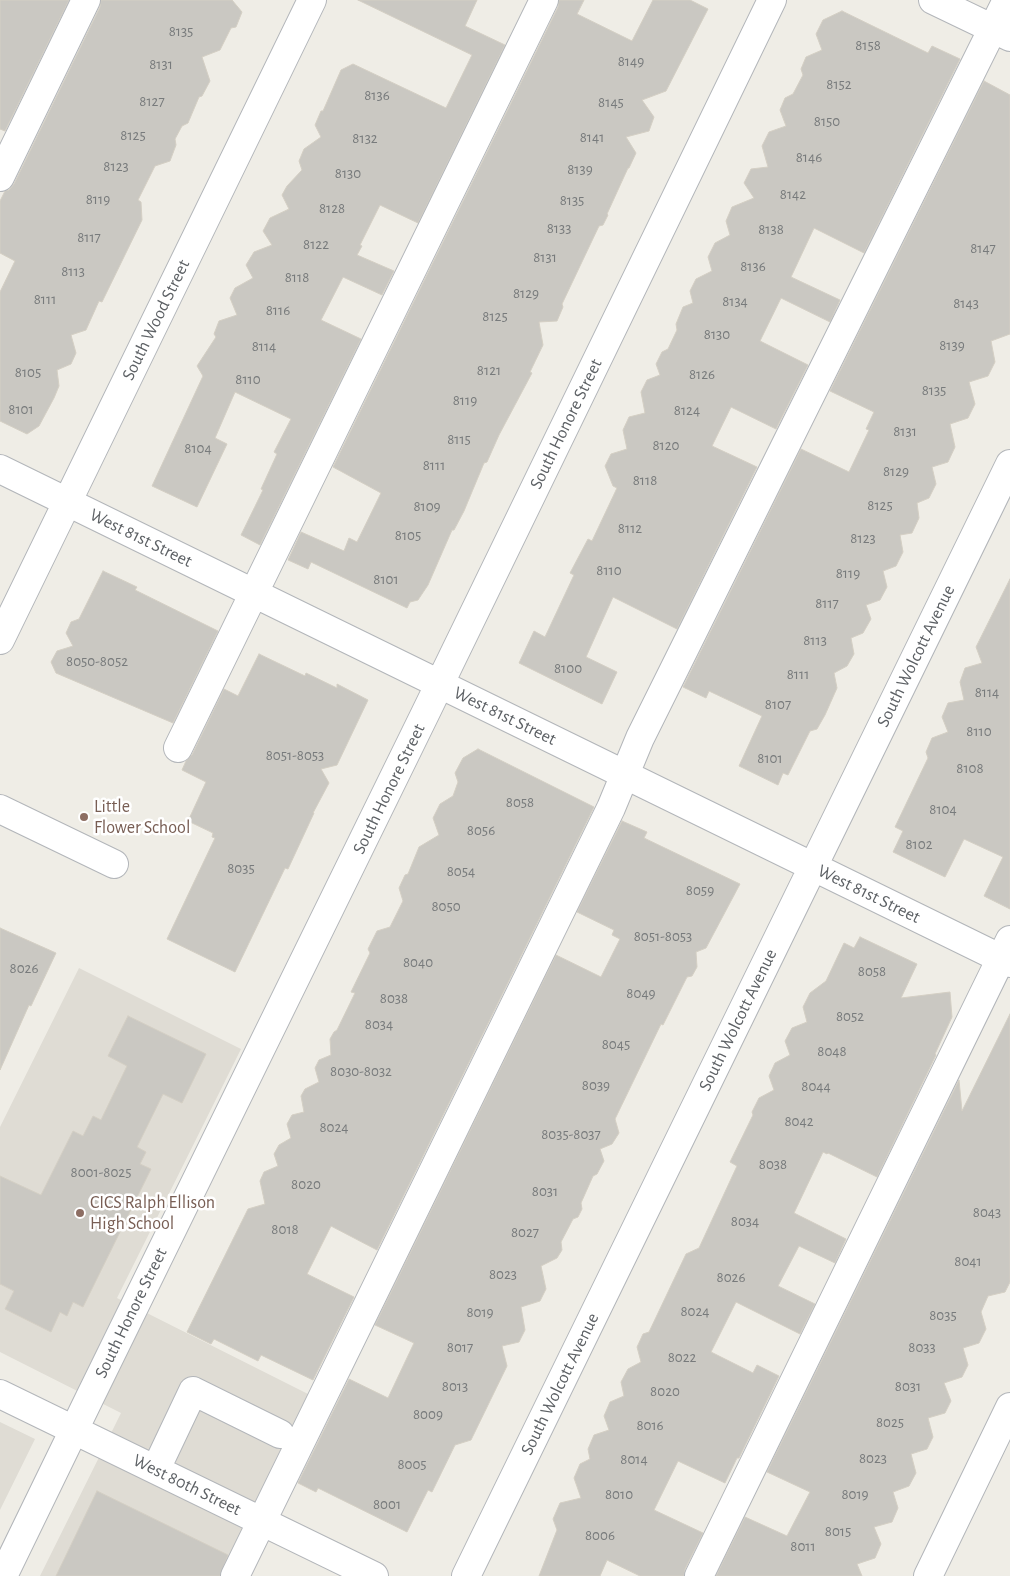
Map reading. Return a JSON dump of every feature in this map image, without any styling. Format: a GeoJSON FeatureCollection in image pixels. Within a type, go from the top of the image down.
{"type":"FeatureCollection","features":[{"type":"Feature","properties":{"kind":"street"},"geometry":{"type":"LineString","coordinates":[[0,177],[86,0]]}},
{"type":"Feature","properties":{"kind":"street","name":"South Wood Street"},"geometry":{"type":"LineString","coordinates":[[0,640],[312,0]]}},
{"type":"Feature","properties":{"kind":"street"},"geometry":{"type":"LineString","coordinates":[[178,748],[544,0]]}},
{"type":"Feature","properties":{"kind":"street","name":"South Honore Street"},"geometry":{"type":"LineString","coordinates":[[3,1576],[440,684],[772,0]]}},
{"type":"Feature","properties":{"kind":"street"},"geometry":{"type":"LineString","coordinates":[[933,0],[1001,33]]}},
{"type":"Feature","properties":{"kind":"street"},"geometry":{"type":"LineString","coordinates":[[235,1576],[611,808],[640,738],[1001,33],[1007,0]]}},
{"type":"Feature","properties":{"kind":"street","name":"South Wolcott Avenue"},"geometry":{"type":"LineString","coordinates":[[466,1576],[1010,464]]}},
{"type":"Feature","properties":{"kind":"street","name":"West 81st Street"},"geometry":{"type":"LineString","coordinates":[[0,469],[813,867],[1007,954]]}},
{"type":"Feature","properties":{"kind":"street"},"geometry":{"type":"LineString","coordinates":[[0,809],[114,864]]}},
{"type":"Feature","properties":{"kind":"street"},"geometry":{"type":"LineString","coordinates":[[699,1576],[1007,954]]}},
{"type":"Feature","properties":{"kind":"street"},"geometry":{"type":"LineString","coordinates":[[156,1469],[193,1391],[280,1434]]}},
{"type":"Feature","properties":{"kind":"street","name":"West 80th Street"},"geometry":{"type":"LineString","coordinates":[[0,1394],[374,1576]]}},
{"type":"Feature","properties":{"kind":"street"},"geometry":{"type":"LineString","coordinates":[[928,1576],[1010,1407]]}},
{"type":"Feature","properties":{"kind":"shaded area","name":"CICS Ralph Ellison High School"},"geometry":{"type":"Polygon","coordinates":[[[79,968],[241,1049],[117,1298],[310,1395],[220,1576],[40,1576],[121,1413],[0,1352],[0,1127],[79,968]]]}},
{"type":"Feature","properties":{"kind":"shaded area"},"geometry":{"type":"Polygon","coordinates":[[[0,1422],[35,1439],[0,1510],[0,1422]]]}},
{"type":"Feature","properties":{"kind":"building"},"geometry":{"type":"Polygon","coordinates":[[[0,0],[69,0],[5,131],[0,129],[0,0]]]}},
{"type":"Feature","properties":{"kind":"building"},"geometry":{"type":"Polygon","coordinates":[[[101,0],[232,0],[242,12],[236,27],[231,28],[220,50],[202,57],[210,81],[202,96],[199,97],[188,123],[182,126],[175,139],[176,145],[170,161],[155,166],[138,200],[141,202],[142,220],[102,302],[99,301],[86,330],[71,335],[76,353],[71,364],[57,370],[59,386],[54,398],[39,426],[27,434],[0,421],[0,292],[15,261],[0,253],[0,201],[5,191],[9,190],[14,184],[100,7],[101,0]]]}},
{"type":"Feature","properties":{"kind":"building"},"geometry":{"type":"Polygon","coordinates":[[[358,0],[477,0],[465,26],[505,45],[418,223],[380,205],[360,245],[362,246],[357,255],[394,271],[382,295],[343,277],[321,320],[361,339],[260,545],[241,535],[263,490],[261,489],[277,454],[274,452],[291,419],[235,392],[215,438],[227,444],[197,507],[152,486],[203,376],[197,366],[216,337],[214,334],[219,321],[237,315],[230,298],[235,288],[253,278],[246,265],[254,252],[272,245],[263,231],[270,218],[289,209],[282,195],[287,186],[302,170],[299,161],[304,149],[321,137],[315,125],[341,70],[353,64],[446,108],[472,55],[358,0]]]}},
{"type":"Feature","properties":{"kind":"building"},"geometry":{"type":"Polygon","coordinates":[[[559,0],[584,0],[577,14],[632,41],[653,0],[690,0],[708,9],[666,91],[642,100],[654,117],[649,131],[626,137],[636,153],[608,215],[603,225],[599,226],[562,304],[563,307],[557,321],[539,322],[543,345],[530,372],[532,373],[487,462],[484,463],[464,511],[454,530],[452,530],[428,585],[418,600],[410,602],[407,608],[311,562],[308,569],[288,560],[301,532],[344,551],[349,538],[357,542],[381,493],[333,467],[558,7],[559,0]]]}},
{"type":"Feature","properties":{"kind":"building"},"geometry":{"type":"Polygon","coordinates":[[[842,11],[928,53],[932,46],[960,59],[864,253],[814,228],[791,277],[840,300],[830,322],[781,298],[760,341],[808,365],[776,429],[731,407],[712,446],[757,467],[677,629],[613,597],[586,657],[617,672],[602,704],[519,663],[534,631],[545,637],[574,575],[570,573],[588,539],[592,541],[617,488],[613,486],[605,466],[611,454],[627,449],[623,430],[629,417],[645,413],[641,392],[647,380],[660,375],[656,364],[662,352],[668,349],[677,330],[676,324],[683,307],[693,303],[690,291],[696,279],[712,271],[708,257],[715,243],[730,235],[726,221],[732,207],[754,198],[744,183],[751,169],[768,167],[762,146],[769,132],[786,126],[780,110],[785,98],[793,94],[803,75],[801,69],[806,57],[822,50],[816,34],[823,20],[842,11]]]}},
{"type":"Feature","properties":{"kind":"building"},"geometry":{"type":"Polygon","coordinates":[[[984,81],[1010,95],[1010,334],[991,341],[995,362],[988,376],[969,382],[975,404],[968,418],[950,424],[955,447],[948,462],[932,467],[936,484],[929,498],[917,503],[919,518],[912,533],[900,535],[903,552],[896,566],[883,571],[887,587],[880,600],[866,605],[871,619],[863,633],[851,638],[854,654],[847,666],[834,673],[837,688],[825,715],[817,729],[810,731],[788,775],[783,773],[778,785],[739,766],[762,716],[709,691],[706,698],[683,687],[801,449],[849,472],[869,430],[866,429],[874,412],[830,391],[984,81]]]}},
{"type":"Feature","properties":{"kind":"building"},"geometry":{"type":"Polygon","coordinates":[[[103,571],[137,587],[135,590],[218,631],[173,723],[56,673],[51,662],[57,651],[73,646],[66,633],[71,622],[79,619],[103,571]]]}},
{"type":"Feature","properties":{"kind":"building"},"geometry":{"type":"Polygon","coordinates":[[[1010,579],[1010,909],[984,896],[1003,857],[964,839],[945,877],[893,852],[903,831],[895,827],[928,758],[926,752],[932,738],[948,732],[942,717],[948,703],[964,700],[960,682],[965,668],[982,663],[976,647],[1010,579]]]}},
{"type":"Feature","properties":{"kind":"building"},"geometry":{"type":"Polygon","coordinates":[[[259,654],[305,676],[306,673],[337,688],[337,684],[368,700],[337,765],[321,769],[329,783],[313,813],[288,869],[285,868],[235,972],[167,939],[215,838],[212,837],[213,833],[188,821],[206,782],[182,770],[186,761],[192,755],[224,689],[238,696],[259,654]]]}},
{"type":"Feature","properties":{"kind":"building"},"geometry":{"type":"Polygon","coordinates":[[[478,749],[594,807],[377,1250],[331,1226],[307,1274],[354,1297],[313,1380],[261,1355],[258,1361],[214,1339],[211,1344],[187,1332],[248,1209],[265,1204],[260,1181],[264,1172],[278,1166],[274,1154],[279,1145],[291,1138],[287,1124],[292,1115],[304,1112],[301,1096],[305,1089],[319,1082],[315,1068],[319,1060],[331,1055],[330,1039],[337,1030],[355,993],[351,992],[370,953],[368,949],[377,931],[390,927],[403,901],[399,888],[405,875],[408,874],[419,847],[439,835],[433,818],[440,804],[453,796],[458,782],[455,773],[463,758],[478,749]]]}},
{"type":"Feature","properties":{"kind":"building"},"geometry":{"type":"Polygon","coordinates":[[[622,821],[647,832],[644,838],[740,884],[706,948],[696,952],[697,967],[692,976],[687,977],[663,1025],[661,1024],[615,1119],[619,1133],[612,1144],[600,1149],[604,1161],[597,1174],[593,1176],[581,1203],[582,1209],[578,1217],[573,1219],[561,1242],[562,1250],[557,1258],[541,1266],[546,1289],[540,1301],[521,1307],[525,1330],[519,1342],[502,1346],[507,1366],[471,1440],[455,1445],[432,1492],[428,1490],[407,1532],[318,1488],[316,1492],[298,1483],[349,1379],[388,1398],[414,1343],[375,1325],[556,955],[601,977],[620,939],[612,935],[614,930],[577,912],[622,821]]]}},
{"type":"Feature","properties":{"kind":"building"},"geometry":{"type":"Polygon","coordinates":[[[0,928],[56,953],[31,1006],[29,1005],[0,1070],[0,928]]]}},
{"type":"Feature","properties":{"kind":"building"},"geometry":{"type":"Polygon","coordinates":[[[860,937],[917,964],[901,998],[950,992],[952,1017],[936,1055],[877,1177],[823,1152],[794,1213],[846,1239],[835,1263],[799,1246],[778,1286],[815,1304],[800,1334],[736,1302],[711,1352],[753,1373],[757,1365],[779,1376],[725,1483],[678,1461],[654,1510],[703,1533],[685,1569],[684,1576],[640,1576],[607,1560],[600,1576],[539,1576],[557,1530],[553,1519],[560,1503],[581,1498],[574,1478],[580,1464],[590,1459],[588,1449],[594,1435],[609,1430],[604,1416],[610,1402],[624,1396],[621,1382],[628,1369],[641,1362],[637,1347],[643,1334],[649,1332],[686,1254],[699,1248],[737,1166],[730,1162],[753,1115],[752,1112],[759,1098],[774,1090],[769,1076],[775,1063],[790,1055],[785,1041],[792,1028],[807,1022],[803,1007],[810,993],[826,981],[844,943],[854,948],[860,937]]]}},
{"type":"Feature","properties":{"kind":"building"},"geometry":{"type":"Polygon","coordinates":[[[1010,1014],[1010,1282],[1005,1292],[988,1296],[981,1312],[986,1329],[979,1343],[963,1348],[968,1365],[962,1377],[944,1383],[951,1401],[945,1413],[928,1418],[933,1437],[927,1449],[911,1454],[916,1473],[909,1486],[893,1492],[898,1508],[892,1522],[874,1527],[881,1544],[875,1558],[857,1564],[862,1576],[716,1576],[745,1517],[787,1536],[810,1492],[767,1472],[959,1080],[962,1111],[1010,1014]]]}},
{"type":"Feature","properties":{"kind":"building"},"geometry":{"type":"Polygon","coordinates":[[[128,1016],[206,1054],[182,1103],[163,1094],[137,1147],[146,1152],[140,1164],[151,1169],[83,1307],[73,1302],[67,1316],[60,1312],[51,1332],[5,1309],[14,1291],[0,1284],[0,1176],[41,1195],[73,1131],[83,1136],[93,1116],[101,1120],[127,1066],[108,1056],[128,1016]]]}},
{"type":"Feature","properties":{"kind":"building"},"geometry":{"type":"Polygon","coordinates":[[[97,1491],[228,1555],[220,1576],[56,1576],[97,1491]]]}},
{"type":"Feature","properties":{"kind":"place","name":"Little Flower School"},"geometry":{"type":"Point","coordinates":[84,817]}},
{"type":"Feature","properties":{"kind":"place","name":"CICS Ralph Ellison High School"},"geometry":{"type":"Point","coordinates":[80,1213]}}]}
